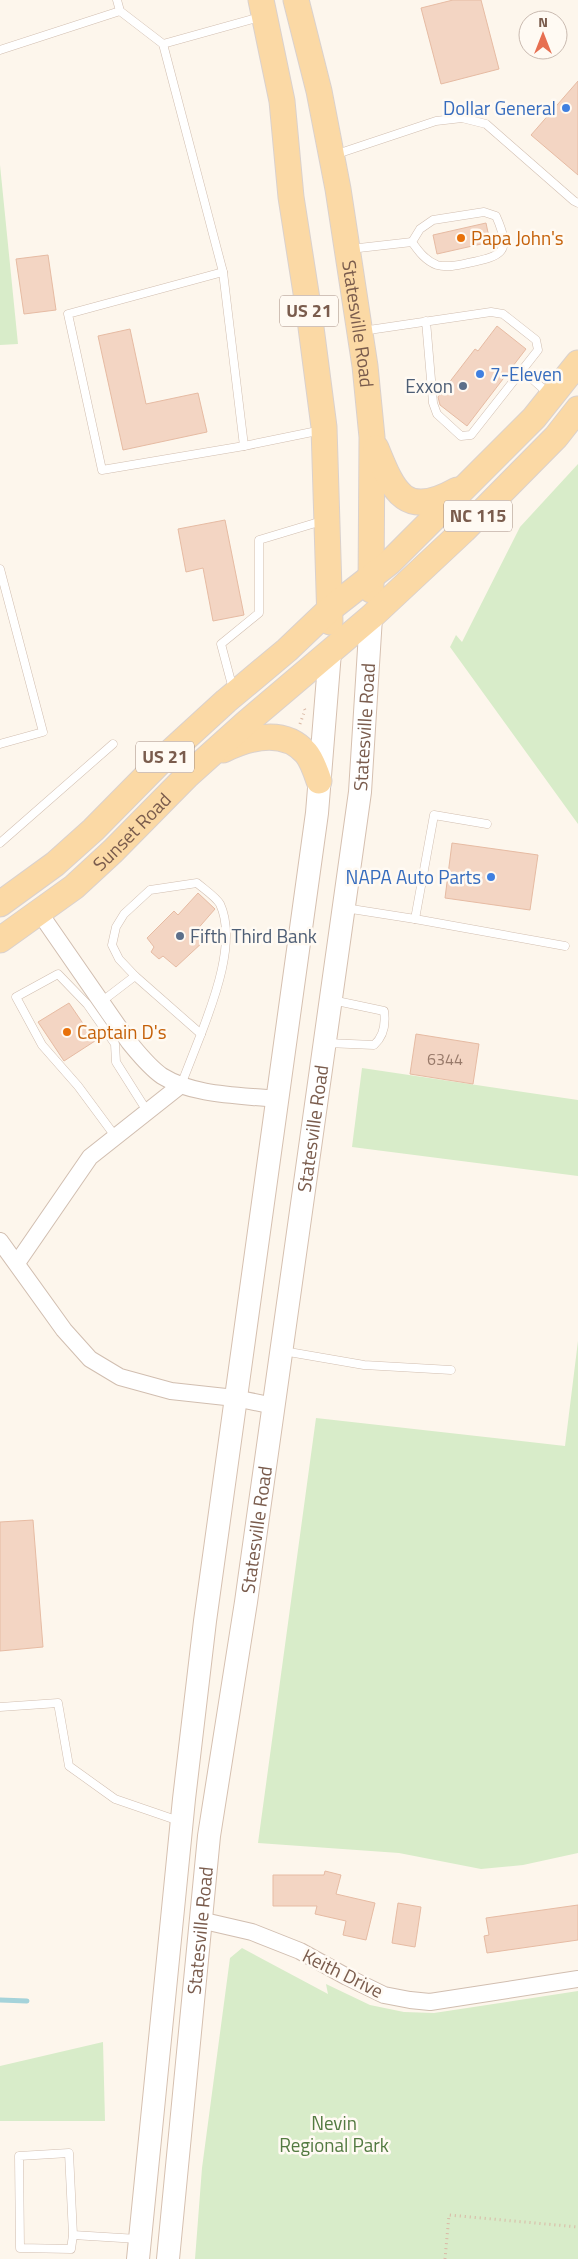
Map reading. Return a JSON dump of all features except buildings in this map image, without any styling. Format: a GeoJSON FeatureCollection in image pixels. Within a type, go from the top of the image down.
{"type":"FeatureCollection","features":[{"type":"Feature","properties":{"kind":"main road"},"geometry":{"type":"LineString","coordinates":[[263,8],[297,4]]}},
{"type":"Feature","properties":{"kind":"main road","name":"Statesville Road"},"geometry":{"type":"LineString","coordinates":[[168,2259],[208,1836],[246,1602],[360,792],[371,617],[372,437],[360,331],[332,155],[319,91],[297,4]]}},
{"type":"Feature","properties":{"kind":"main road","name":"Statesville Road"},"geometry":{"type":"LineString","coordinates":[[139,2249],[181,1822],[205,1621],[317,812],[330,652],[324,429],[309,312],[290,197],[282,101],[263,8]]}},
{"type":"Feature","properties":{"kind":"main road","name":"NC 115"},"geometry":{"type":"LineString","coordinates":[[330,609],[371,579],[468,484],[534,418],[578,362]]}},
{"type":"Feature","properties":{"kind":"main road","name":"NC 115"},"geometry":{"type":"LineString","coordinates":[[371,617],[464,530],[556,436],[578,409]]}},
{"type":"Feature","properties":{"kind":"main road"},"geometry":{"type":"LineString","coordinates":[[372,437],[387,475],[397,492],[408,500],[422,502],[438,501],[468,484]]}},
{"type":"Feature","properties":{"kind":"main road","name":"Sunset Road"},"geometry":{"type":"LineString","coordinates":[[0,904],[55,864],[86,836],[167,755],[287,650],[330,609]]}},
{"type":"Feature","properties":{"kind":"main road","name":"Sunset Road"},"geometry":{"type":"LineString","coordinates":[[0,940],[74,887],[209,756],[371,617]]}},
{"type":"Feature","properties":{"kind":"main road"},"geometry":{"type":"LineString","coordinates":[[209,756],[242,741],[265,737],[279,738],[306,753],[320,781]]}},
{"type":"Feature","properties":{"kind":"street"},"geometry":{"type":"LineString","coordinates":[[40,912],[101,1002],[145,1061],[162,1076],[181,1085],[211,1092],[276,1099]]}},
{"type":"Feature","properties":{"kind":"street"},"geometry":{"type":"LineString","coordinates":[[16,1263],[90,1157],[114,1136],[181,1085]]}},
{"type":"Feature","properties":{"kind":"street"},"geometry":{"type":"LineString","coordinates":[[0,1241],[64,1330],[90,1359],[120,1377],[171,1391],[235,1398],[274,1406]]}},
{"type":"Feature","properties":{"kind":"street","name":"Keith Drive"},"geometry":{"type":"LineString","coordinates":[[200,1920],[268,1939],[300,1951],[372,1990],[410,2000],[430,2002],[578,1979]]}},
{"type":"Feature","properties":{"kind":"lane"},"geometry":{"type":"LineString","coordinates":[[117,0],[120,11],[163,44],[223,272],[244,446]]}},
{"type":"Feature","properties":{"kind":"lane"},"geometry":{"type":"LineString","coordinates":[[163,44],[263,8]]}},
{"type":"Feature","properties":{"kind":"lane"},"geometry":{"type":"LineString","coordinates":[[0,50],[120,11]]}},
{"type":"Feature","properties":{"kind":"lane"},"geometry":{"type":"LineString","coordinates":[[332,155],[436,121],[462,118],[486,124],[574,202],[578,203]]}},
{"type":"Feature","properties":{"kind":"lane"},"geometry":{"type":"LineString","coordinates":[[484,212],[496,216],[505,241],[501,252],[492,258],[454,266],[439,266],[425,258],[412,242],[420,229],[433,220],[484,212]]}},
{"type":"Feature","properties":{"kind":"lane"},"geometry":{"type":"LineString","coordinates":[[348,249],[412,242]]}},
{"type":"Feature","properties":{"kind":"lane"},"geometry":{"type":"LineString","coordinates":[[223,272],[68,314],[102,470],[244,446],[324,429]]}},
{"type":"Feature","properties":{"kind":"lane"},"geometry":{"type":"LineString","coordinates":[[360,331],[426,321],[491,312],[503,314],[536,340],[538,350],[471,435],[461,436],[437,414],[433,403],[426,321]]}},
{"type":"Feature","properties":{"kind":"lane"},"geometry":{"type":"LineString","coordinates":[[522,370],[552,396]]}},
{"type":"Feature","properties":{"kind":"lane"},"geometry":{"type":"LineString","coordinates":[[235,694],[221,644],[259,613],[258,540],[327,520]]}},
{"type":"Feature","properties":{"kind":"lane"},"geometry":{"type":"LineString","coordinates":[[0,569],[43,732],[0,744]]}},
{"type":"Feature","properties":{"kind":"lane"},"geometry":{"type":"LineString","coordinates":[[0,843],[113,744]]}},
{"type":"Feature","properties":{"kind":"lane"},"geometry":{"type":"LineString","coordinates":[[415,919],[434,815],[487,824]]}},
{"type":"Feature","properties":{"kind":"lane"},"geometry":{"type":"LineString","coordinates":[[181,1085],[201,1034],[218,990],[227,927],[219,903],[197,884],[150,890],[124,914],[116,927],[112,945],[119,960],[135,976],[201,1034]]}},
{"type":"Feature","properties":{"kind":"lane"},"geometry":{"type":"LineString","coordinates":[[343,908],[565,946]]}},
{"type":"Feature","properties":{"kind":"lane"},"geometry":{"type":"LineString","coordinates":[[114,1136],[78,1086],[42,1045],[16,997],[58,974],[87,1004],[115,1044],[116,1062],[147,1111]]}},
{"type":"Feature","properties":{"kind":"lane"},"geometry":{"type":"LineString","coordinates":[[101,1002],[135,976]]}},
{"type":"Feature","properties":{"kind":"lane"},"geometry":{"type":"LineString","coordinates":[[324,1043],[374,1045],[384,1033],[384,1011],[330,1000]]}},
{"type":"Feature","properties":{"kind":"lane"},"geometry":{"type":"LineString","coordinates":[[281,1351],[364,1365],[451,1370]]}},
{"type":"Feature","properties":{"kind":"lane"},"geometry":{"type":"LineString","coordinates":[[0,1707],[58,1703],[69,1766],[115,1798],[181,1822]]}},
{"type":"Feature","properties":{"kind":"lane"},"geometry":{"type":"LineString","coordinates":[[69,2152],[73,2235],[71,2249],[20,2248],[19,2156],[69,2152]]}},
{"type":"Feature","properties":{"kind":"lane"},"geometry":{"type":"LineString","coordinates":[[73,2235],[139,2249]]}},
{"type":"Feature","properties":{"kind":"path"},"geometry":{"type":"LineString","coordinates":[[298,727],[305,710],[302,706]]}},
{"type":"Feature","properties":{"kind":"path"},"geometry":{"type":"LineString","coordinates":[[445,2259],[449,2215],[578,2227]]}},
{"type":"Feature","properties":{"kind":"green space"},"geometry":{"type":"Polygon","coordinates":[[[0,165],[18,344],[0,345],[0,165]]]}},
{"type":"Feature","properties":{"kind":"green space"},"geometry":{"type":"Polygon","coordinates":[[[578,464],[578,824],[450,647],[456,635],[462,642],[520,527],[578,464]]]}},
{"type":"Feature","properties":{"kind":"green space"},"geometry":{"type":"Polygon","coordinates":[[[362,1068],[578,1100],[578,1176],[352,1147],[362,1068]]]}},
{"type":"Feature","properties":{"kind":"green space"},"geometry":{"type":"Polygon","coordinates":[[[578,1341],[578,1853],[523,1865],[481,1869],[399,1853],[258,1843],[316,1418],[565,1446],[578,1341]]]}},
{"type":"Feature","properties":{"kind":"green space","name":"Nevin Regional Park"},"geometry":{"type":"Polygon","coordinates":[[[242,1948],[328,1994],[326,1984],[370,2005],[404,2012],[434,2013],[578,1991],[578,2259],[195,2259],[202,2168],[230,1958],[242,1948]]]}},
{"type":"Feature","properties":{"kind":"green space"},"geometry":{"type":"Polygon","coordinates":[[[103,2042],[105,2121],[0,2121],[0,2066],[103,2042]]]}},
{"type":"Feature","properties":{"kind":"waterway"},"geometry":{"type":"LineString","coordinates":[[0,2000],[27,2001]]}},
{"type":"Feature","properties":{"kind":"place","name":"Dollar General"},"geometry":{"type":"Point","coordinates":[566,108]}},
{"type":"Feature","properties":{"kind":"place","name":"Papa John's"},"geometry":{"type":"Point","coordinates":[461,238]}},
{"type":"Feature","properties":{"kind":"place","name":"7-Eleven"},"geometry":{"type":"Point","coordinates":[480,374]}},
{"type":"Feature","properties":{"kind":"place","name":"Exxon"},"geometry":{"type":"Point","coordinates":[463,386]}},
{"type":"Feature","properties":{"kind":"place","name":"NAPA Auto Parts"},"geometry":{"type":"Point","coordinates":[491,877]}},
{"type":"Feature","properties":{"kind":"place","name":"Fifth Third Bank"},"geometry":{"type":"Point","coordinates":[180,936]}},
{"type":"Feature","properties":{"kind":"place","name":"Captain D's"},"geometry":{"type":"Point","coordinates":[67,1032]}}]}
